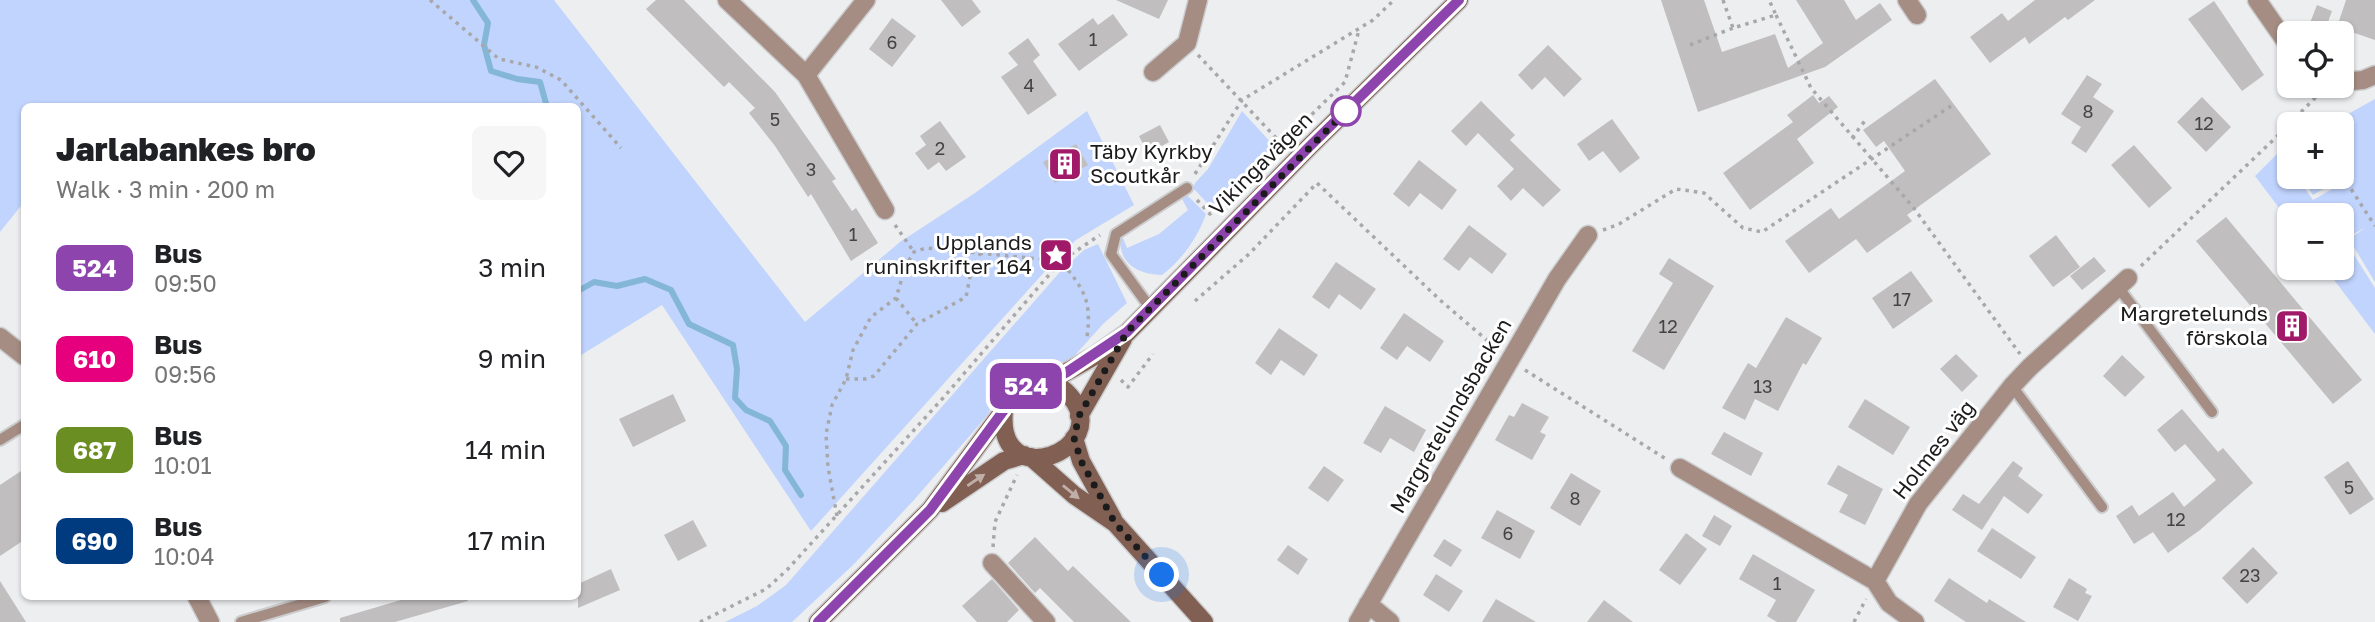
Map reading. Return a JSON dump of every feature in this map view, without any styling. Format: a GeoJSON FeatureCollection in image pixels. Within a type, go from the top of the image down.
{"type":"FeatureCollection","features":[{"type":"Feature","properties":{"kind":"main road","name":"Vikingavägen"},"geometry":{"type":"LineString","coordinates":[[818,622],[930,510],[1019,389],[1034,383],[1047,383],[1093,357],[1127,332],[1310,146],[1460,0]]}},
{"type":"Feature","properties":{"kind":"main road","name":"Vikingavägen"},"geometry":{"type":"LineString","coordinates":[[930,510],[1004,461],[1027,462],[1057,455],[1070,445],[1079,416],[1127,332]]}},
{"type":"Feature","properties":{"kind":"main road"},"geometry":{"type":"LineString","coordinates":[[1047,383],[1070,396],[1079,416]]}},
{"type":"Feature","properties":{"kind":"main road"},"geometry":{"type":"LineString","coordinates":[[1004,410],[1005,438],[1027,462],[1115,523]]}},
{"type":"Feature","properties":{"kind":"main road"},"geometry":{"type":"LineString","coordinates":[[1074,438],[1081,461],[1115,523],[1204,622]]}},
{"type":"Feature","properties":{"kind":"street"},"geometry":{"type":"LineString","coordinates":[[727,0],[806,75],[885,210]]}},
{"type":"Feature","properties":{"kind":"street"},"geometry":{"type":"LineString","coordinates":[[806,75],[866,0]]}},
{"type":"Feature","properties":{"kind":"street"},"geometry":{"type":"LineString","coordinates":[[1153,72],[1186,43],[1198,0]]}},
{"type":"Feature","properties":{"kind":"street"},"geometry":{"type":"LineString","coordinates":[[2257,0],[2277,29]]}},
{"type":"Feature","properties":{"kind":"street"},"geometry":{"type":"LineString","coordinates":[[2354,81],[2375,75]]}},
{"type":"Feature","properties":{"kind":"street","name":"Margretelundsbacken"},"geometry":{"type":"LineString","coordinates":[[1357,622],[1509,359],[1557,279],[1588,235]]}},
{"type":"Feature","properties":{"kind":"street","name":"Holmes väg"},"geometry":{"type":"LineString","coordinates":[[1875,581],[1918,504],[2012,386],[2123,283]]}},
{"type":"Feature","properties":{"kind":"street"},"geometry":{"type":"LineString","coordinates":[[0,337],[21,354]]}},
{"type":"Feature","properties":{"kind":"street"},"geometry":{"type":"LineString","coordinates":[[1680,468],[1875,581],[1889,603],[1915,622]]}},
{"type":"Feature","properties":{"kind":"street"},"geometry":{"type":"LineString","coordinates":[[992,563],[1046,622]]}},
{"type":"Feature","properties":{"kind":"street"},"geometry":{"type":"LineString","coordinates":[[199,600],[210,622]]}},
{"type":"Feature","properties":{"kind":"street"},"geometry":{"type":"LineString","coordinates":[[1368,604],[1390,622]]}},
{"type":"Feature","properties":{"kind":"lane"},"geometry":{"type":"LineString","coordinates":[[1151,309],[1111,254],[1116,234],[1184,186]]}},
{"type":"Feature","properties":{"kind":"lane"},"geometry":{"type":"LineString","coordinates":[[2123,283],[2211,412]]}},
{"type":"Feature","properties":{"kind":"lane"},"geometry":{"type":"LineString","coordinates":[[2012,386],[2102,506]]}},
{"type":"Feature","properties":{"kind":"lane"},"geometry":{"type":"LineString","coordinates":[[0,440],[21,427]]}},
{"type":"Feature","properties":{"kind":"lane"},"geometry":{"type":"LineString","coordinates":[[241,622],[316,600]]}},
{"type":"Feature","properties":{"kind":"path"},"geometry":{"type":"LineString","coordinates":[[430,0],[499,60],[536,67],[561,80],[621,148]]}},
{"type":"Feature","properties":{"kind":"path"},"geometry":{"type":"LineString","coordinates":[[1359,28],[1345,82],[1210,214],[1184,186],[1199,172],[1242,100],[1373,19],[1394,0]]}},
{"type":"Feature","properties":{"kind":"path"},"geometry":{"type":"LineString","coordinates":[[1723,0],[1732,28]]}},
{"type":"Feature","properties":{"kind":"path"},"geometry":{"type":"LineString","coordinates":[[1769,0],[1811,88],[1913,208],[2030,367]]}},
{"type":"Feature","properties":{"kind":"path"},"geometry":{"type":"LineString","coordinates":[[1690,45],[1732,28],[1776,15]]}},
{"type":"Feature","properties":{"kind":"path"},"geometry":{"type":"LineString","coordinates":[[1186,43],[1278,140]]}},
{"type":"Feature","properties":{"kind":"path"},"geometry":{"type":"LineString","coordinates":[[2302,112],[2315,98]]}},
{"type":"Feature","properties":{"kind":"path"},"geometry":{"type":"LineString","coordinates":[[1588,235],[1619,224],[1676,189],[1704,193],[1744,228],[1762,232],[1951,106]]}},
{"type":"Feature","properties":{"kind":"path"},"geometry":{"type":"LineString","coordinates":[[1852,138],[1867,118]]}},
{"type":"Feature","properties":{"kind":"path"},"geometry":{"type":"LineString","coordinates":[[2123,283],[2277,135]]}},
{"type":"Feature","properties":{"kind":"path"},"geometry":{"type":"LineString","coordinates":[[1195,301],[1249,254],[1317,183],[1440,300],[1509,359],[1680,468]]}},
{"type":"Feature","properties":{"kind":"path"},"geometry":{"type":"LineString","coordinates":[[2351,189],[2375,226]]}},
{"type":"Feature","properties":{"kind":"path"},"geometry":{"type":"LineString","coordinates":[[885,210],[914,253]]}},
{"type":"Feature","properties":{"kind":"path"},"geometry":{"type":"LineString","coordinates":[[701,622],[766,589],[787,570],[943,398],[1061,261],[1103,233]]}},
{"type":"Feature","properties":{"kind":"path"},"geometry":{"type":"LineString","coordinates":[[836,516],[828,467],[827,435],[832,405],[846,379],[853,350],[872,317],[896,298],[906,265],[914,253],[926,248],[1061,261]]}},
{"type":"Feature","properties":{"kind":"path"},"geometry":{"type":"LineString","coordinates":[[846,379],[874,376],[917,324],[966,297],[971,272],[981,253]]}},
{"type":"Feature","properties":{"kind":"path"},"geometry":{"type":"LineString","coordinates":[[896,298],[917,324]]}},
{"type":"Feature","properties":{"kind":"path"},"geometry":{"type":"LineString","coordinates":[[992,563],[995,522],[1018,474],[1027,462]]}},
{"type":"Feature","properties":{"kind":"path"},"geometry":{"type":"LineString","coordinates":[[1010,475],[1018,474]]}},
{"type":"Feature","properties":{"kind":"shaded area"},"geometry":{"type":"Polygon","coordinates":[[[0,0],[554,0],[805,322],[900,242],[975,193],[1087,111],[1134,205],[1076,240],[1056,259],[811,531],[662,305],[581,355],[581,103],[21,103],[21,206],[0,232],[0,0]]]}},
{"type":"Feature","properties":{"kind":"shaded area"},"geometry":{"type":"Polygon","coordinates":[[[2375,99],[2375,282],[2354,247],[2354,236],[2365,228],[2354,234],[2354,203],[2277,203],[2277,205],[2255,176],[2277,154],[2277,189],[2305,189],[2313,200],[2332,189],[2354,189],[2354,112],[2352,112],[2375,99]]]}},
{"type":"Feature","properties":{"kind":"shaded area"},"geometry":{"type":"Polygon","coordinates":[[[1242,111],[1274,146],[1212,208],[1193,188],[1208,169],[1242,111]]]}},
{"type":"Feature","properties":{"kind":"shaded area"},"geometry":{"type":"Polygon","coordinates":[[[2309,189],[2323,189],[2313,195],[2309,189]]]}},
{"type":"Feature","properties":{"kind":"shaded area"},"geometry":{"type":"Polygon","coordinates":[[[1185,193],[1206,214],[1188,248],[1162,275],[1145,273],[1132,266],[1123,255],[1120,239],[1123,238],[1127,248],[1159,234],[1188,210],[1181,197],[1185,193]]]}},
{"type":"Feature","properties":{"kind":"shaded area"},"geometry":{"type":"Polygon","coordinates":[[[1098,244],[1127,303],[1103,324],[1068,363],[1057,369],[1012,379],[996,397],[988,414],[914,500],[853,565],[792,622],[725,622],[757,606],[786,585],[1059,273],[1084,250],[1098,244]]]}},
{"type":"Feature","properties":{"kind":"shaded area"},"geometry":{"type":"Polygon","coordinates":[[[2354,255],[2375,288],[2375,334],[2334,280],[2354,280],[2354,255]]]}},
{"type":"Feature","properties":{"kind":"building"},"geometry":{"type":"Polygon","coordinates":[[[656,0],[684,0],[775,92],[836,179],[832,181],[852,211],[856,208],[878,243],[851,261],[811,194],[808,197],[775,146],[749,113],[755,108],[729,82],[724,87],[646,9],[656,0]]]}},
{"type":"Feature","properties":{"kind":"building"},"geometry":{"type":"Polygon","coordinates":[[[941,0],[972,0],[981,12],[962,27],[941,0]]]}},
{"type":"Feature","properties":{"kind":"building"},"geometry":{"type":"Polygon","coordinates":[[[1116,0],[1168,0],[1159,19],[1116,0]]]}},
{"type":"Feature","properties":{"kind":"building"},"geometry":{"type":"Polygon","coordinates":[[[1661,0],[1704,0],[1722,52],[1775,34],[1788,68],[1823,43],[1796,0],[1844,0],[1856,20],[1880,3],[1892,20],[1825,67],[1698,112],[1661,0]]]}},
{"type":"Feature","properties":{"kind":"building"},"geometry":{"type":"Polygon","coordinates":[[[2035,0],[2095,0],[2068,20],[2065,17],[2029,44],[2025,37],[1990,63],[1970,37],[2002,13],[2008,21],[2035,0]]]}},
{"type":"Feature","properties":{"kind":"building"},"geometry":{"type":"Polygon","coordinates":[[[2346,0],[2375,0],[2375,40],[2354,33],[2354,21],[2339,21],[2346,0]]]}},
{"type":"Feature","properties":{"kind":"building"},"geometry":{"type":"Polygon","coordinates":[[[2214,1],[2264,75],[2242,91],[2188,19],[2214,1]]]}},
{"type":"Feature","properties":{"kind":"building"},"geometry":{"type":"Polygon","coordinates":[[[2317,5],[2332,11],[2328,21],[2311,21],[2317,5]]]}},
{"type":"Feature","properties":{"kind":"building"},"geometry":{"type":"Polygon","coordinates":[[[1113,14],[1128,35],[1079,71],[1058,44],[1093,18],[1098,25],[1113,14]]]}},
{"type":"Feature","properties":{"kind":"building"},"geometry":{"type":"Polygon","coordinates":[[[892,18],[916,36],[892,67],[869,49],[892,18]]]}},
{"type":"Feature","properties":{"kind":"building"},"geometry":{"type":"Polygon","coordinates":[[[1028,38],[1040,55],[1033,61],[1057,95],[1028,115],[1001,77],[1018,65],[1008,53],[1028,38]]]}},
{"type":"Feature","properties":{"kind":"building"},"geometry":{"type":"Polygon","coordinates":[[[1548,45],[1582,79],[1564,97],[1545,77],[1532,90],[1518,75],[1548,45]]]}},
{"type":"Feature","properties":{"kind":"building"},"geometry":{"type":"Polygon","coordinates":[[[2087,75],[2102,84],[2093,97],[2114,111],[2086,153],[2071,143],[2081,127],[2061,114],[2087,75]]]}},
{"type":"Feature","properties":{"kind":"building"},"geometry":{"type":"Polygon","coordinates":[[[1935,79],[1991,154],[1907,215],[1912,221],[1867,253],[1856,239],[1809,273],[1785,241],[1831,208],[1839,219],[1905,171],[1884,141],[1876,147],[1863,130],[1935,79]]]}},
{"type":"Feature","properties":{"kind":"building"},"geometry":{"type":"Polygon","coordinates":[[[1813,95],[1819,103],[1829,96],[1838,107],[1797,139],[1814,163],[1750,210],[1723,173],[1793,122],[1787,115],[1813,95]]]}},
{"type":"Feature","properties":{"kind":"building"},"geometry":{"type":"Polygon","coordinates":[[[2202,97],[2231,127],[2206,152],[2177,122],[2202,97]]]}},
{"type":"Feature","properties":{"kind":"building"},"geometry":{"type":"Polygon","coordinates":[[[1481,101],[1515,135],[1510,140],[1561,190],[1543,207],[1523,188],[1511,201],[1497,186],[1514,169],[1478,133],[1466,146],[1451,131],[1481,101]]]}},
{"type":"Feature","properties":{"kind":"building"},"geometry":{"type":"Polygon","coordinates":[[[1612,119],[1640,158],[1620,173],[1603,151],[1589,161],[1577,144],[1612,119]]]}},
{"type":"Feature","properties":{"kind":"building"},"geometry":{"type":"Polygon","coordinates":[[[940,121],[966,157],[946,171],[939,162],[928,170],[915,153],[926,145],[920,136],[940,121]]]}},
{"type":"Feature","properties":{"kind":"building"},"geometry":{"type":"Polygon","coordinates":[[[1160,125],[1169,142],[1148,154],[1139,136],[1160,125]]]}},
{"type":"Feature","properties":{"kind":"building","name":"Täby Kyrkby Scoutkår"},"geometry":{"type":"Polygon","coordinates":[[[1076,144],[1088,165],[1055,183],[1043,162],[1076,144]]]}},
{"type":"Feature","properties":{"kind":"building"},"geometry":{"type":"Polygon","coordinates":[[[2134,145],[2172,188],[2149,208],[2111,165],[2134,145]]]}},
{"type":"Feature","properties":{"kind":"building"},"geometry":{"type":"Polygon","coordinates":[[[1419,160],[1457,190],[1442,210],[1420,193],[1409,207],[1393,194],[1419,160]]]}},
{"type":"Feature","properties":{"kind":"building","name":"Margretelunds förskola"},"geometry":{"type":"Polygon","coordinates":[[[2226,217],[2362,380],[2333,404],[2196,241],[2226,217]]]}},
{"type":"Feature","properties":{"kind":"building"},"geometry":{"type":"Polygon","coordinates":[[[1469,225],[1507,254],[1492,274],[1470,257],[1459,271],[1443,259],[1469,225]]]}},
{"type":"Feature","properties":{"kind":"building"},"geometry":{"type":"Polygon","coordinates":[[[2056,235],[2080,267],[2053,287],[2029,256],[2056,235]]]}},
{"type":"Feature","properties":{"kind":"building"},"geometry":{"type":"Polygon","coordinates":[[[2094,257],[2106,271],[2082,290],[2070,276],[2094,257]]]}},
{"type":"Feature","properties":{"kind":"building"},"geometry":{"type":"Polygon","coordinates":[[[1669,258],[1714,286],[1664,370],[1632,351],[1673,283],[1659,274],[1669,258]]]}},
{"type":"Feature","properties":{"kind":"building"},"geometry":{"type":"Polygon","coordinates":[[[1336,262],[1376,289],[1361,310],[1339,294],[1329,309],[1312,297],[1336,262]]]}},
{"type":"Feature","properties":{"kind":"building"},"geometry":{"type":"Polygon","coordinates":[[[1911,271],[1933,301],[1893,329],[1872,298],[1911,271]]]}},
{"type":"Feature","properties":{"kind":"building"},"geometry":{"type":"Polygon","coordinates":[[[1404,313],[1444,341],[1430,362],[1407,346],[1397,360],[1380,348],[1404,313]]]}},
{"type":"Feature","properties":{"kind":"building"},"geometry":{"type":"Polygon","coordinates":[[[1786,317],[1822,338],[1806,365],[1803,363],[1778,411],[1755,399],[1745,420],[1722,408],[1748,363],[1756,368],[1786,317]]]}},
{"type":"Feature","properties":{"kind":"building"},"geometry":{"type":"Polygon","coordinates":[[[1279,328],[1318,355],[1304,376],[1281,360],[1271,375],[1255,363],[1279,328]]]}},
{"type":"Feature","properties":{"kind":"building"},"geometry":{"type":"Polygon","coordinates":[[[1956,354],[1978,376],[1962,392],[1940,369],[1956,354]]]}},
{"type":"Feature","properties":{"kind":"building"},"geometry":{"type":"Polygon","coordinates":[[[2122,355],[2145,377],[2125,397],[2103,376],[2122,355]]]}},
{"type":"Feature","properties":{"kind":"building"},"geometry":{"type":"Polygon","coordinates":[[[673,394],[686,421],[633,447],[619,419],[673,394]]]}},
{"type":"Feature","properties":{"kind":"building"},"geometry":{"type":"Polygon","coordinates":[[[1865,399],[1910,427],[1893,455],[1848,427],[1865,399]]]}},
{"type":"Feature","properties":{"kind":"building"},"geometry":{"type":"Polygon","coordinates":[[[1522,403],[1549,417],[1540,432],[1546,435],[1532,460],[1495,440],[1509,415],[1514,417],[1522,403]]]}},
{"type":"Feature","properties":{"kind":"building"},"geometry":{"type":"Polygon","coordinates":[[[1385,406],[1426,430],[1414,452],[1390,438],[1381,453],[1363,443],[1385,406]]]}},
{"type":"Feature","properties":{"kind":"building"},"geometry":{"type":"Polygon","coordinates":[[[2182,409],[2218,452],[2223,448],[2253,483],[2200,530],[2168,553],[2153,532],[2134,544],[2116,516],[2132,505],[2139,516],[2173,492],[2184,507],[2216,480],[2185,444],[2175,452],[2157,430],[2182,409]]]}},
{"type":"Feature","properties":{"kind":"building"},"geometry":{"type":"Polygon","coordinates":[[[1724,432],[1763,453],[1751,476],[1711,454],[1724,432]]]}},
{"type":"Feature","properties":{"kind":"building"},"geometry":{"type":"Polygon","coordinates":[[[2013,461],[2023,468],[2018,476],[2043,495],[2028,514],[2004,496],[1982,530],[1952,510],[1963,494],[1979,504],[2013,461]]]}},
{"type":"Feature","properties":{"kind":"building"},"geometry":{"type":"Polygon","coordinates":[[[2348,461],[2374,499],[2350,515],[2324,477],[2348,461]]]}},
{"type":"Feature","properties":{"kind":"building"},"geometry":{"type":"Polygon","coordinates":[[[1838,465],[1883,489],[1865,525],[1839,512],[1848,495],[1827,484],[1838,465]]]}},
{"type":"Feature","properties":{"kind":"building"},"geometry":{"type":"Polygon","coordinates":[[[1324,466],[1344,480],[1328,502],[1308,488],[1324,466]]]}},
{"type":"Feature","properties":{"kind":"building"},"geometry":{"type":"Polygon","coordinates":[[[21,471],[21,542],[0,556],[0,485],[21,471]]]}},
{"type":"Feature","properties":{"kind":"building"},"geometry":{"type":"Polygon","coordinates":[[[1571,473],[1601,491],[1580,526],[1550,508],[1571,473]]]}},
{"type":"Feature","properties":{"kind":"building"},"geometry":{"type":"Polygon","coordinates":[[[1497,510],[1535,531],[1520,559],[1481,538],[1497,510]]]}},
{"type":"Feature","properties":{"kind":"building"},"geometry":{"type":"Polygon","coordinates":[[[1714,515],[1732,526],[1720,546],[1702,536],[1714,515]]]}},
{"type":"Feature","properties":{"kind":"building"},"geometry":{"type":"Polygon","coordinates":[[[693,520],[707,546],[678,561],[664,535],[693,520]]]}},
{"type":"Feature","properties":{"kind":"building"},"geometry":{"type":"Polygon","coordinates":[[[1992,528],[2036,557],[2021,579],[1977,551],[1992,528]]]}},
{"type":"Feature","properties":{"kind":"building"},"geometry":{"type":"Polygon","coordinates":[[[1686,533],[1707,549],[1680,585],[1659,570],[1686,533]]]}},
{"type":"Feature","properties":{"kind":"building"},"geometry":{"type":"Polygon","coordinates":[[[1035,537],[1068,571],[1073,566],[1131,622],[1074,622],[1040,588],[1035,593],[1008,563],[1035,537]]]}},
{"type":"Feature","properties":{"kind":"building"},"geometry":{"type":"Polygon","coordinates":[[[1444,539],[1462,550],[1451,567],[1433,556],[1444,539]]]}},
{"type":"Feature","properties":{"kind":"building"},"geometry":{"type":"Polygon","coordinates":[[[1288,545],[1308,559],[1298,575],[1277,560],[1288,545]]]}},
{"type":"Feature","properties":{"kind":"building"},"geometry":{"type":"Polygon","coordinates":[[[2253,547],[2278,573],[2247,604],[2222,578],[2253,547]]]}},
{"type":"Feature","properties":{"kind":"building"},"geometry":{"type":"Polygon","coordinates":[[[1753,554],[1815,590],[1796,622],[1777,622],[1767,616],[1776,600],[1739,579],[1753,554]]]}},
{"type":"Feature","properties":{"kind":"building"},"geometry":{"type":"Polygon","coordinates":[[[611,569],[620,590],[578,608],[581,583],[611,569]]]}},
{"type":"Feature","properties":{"kind":"building"},"geometry":{"type":"Polygon","coordinates":[[[1436,574],[1463,591],[1449,612],[1423,595],[1436,574]]]}},
{"type":"Feature","properties":{"kind":"building"},"geometry":{"type":"Polygon","coordinates":[[[1949,578],[1987,603],[1989,599],[2026,622],[1966,622],[1934,601],[1949,578]]]}},
{"type":"Feature","properties":{"kind":"building"},"geometry":{"type":"Polygon","coordinates":[[[2069,578],[2087,589],[2085,593],[2092,596],[2078,621],[2053,607],[2069,578]]]}},
{"type":"Feature","properties":{"kind":"building"},"geometry":{"type":"Polygon","coordinates":[[[992,579],[1019,610],[1007,622],[977,622],[962,606],[992,579]]]}},
{"type":"Feature","properties":{"kind":"building"},"geometry":{"type":"Polygon","coordinates":[[[0,581],[26,622],[0,622],[0,581]]]}},
{"type":"Feature","properties":{"kind":"building"},"geometry":{"type":"Polygon","coordinates":[[[1496,599],[1536,622],[1482,622],[1496,599]]]}},
{"type":"Feature","properties":{"kind":"building"},"geometry":{"type":"Polygon","coordinates":[[[401,600],[468,601],[395,622],[340,622],[340,618],[401,600]]]}},
{"type":"Feature","properties":{"kind":"building"},"geometry":{"type":"Polygon","coordinates":[[[1604,600],[1633,622],[1587,622],[1604,600]]]}},
{"type":"Feature","properties":{"kind":"waterway"},"geometry":{"type":"LineString","coordinates":[[473,0],[488,23],[484,45],[491,71],[517,79],[540,82],[546,103]]}},
{"type":"Feature","properties":{"kind":"waterway"},"geometry":{"type":"LineString","coordinates":[[581,289],[594,282],[617,286],[645,279],[671,290],[689,324],[733,345],[737,369],[735,398],[746,410],[770,421],[786,446],[785,470],[801,495]]}},
{"type":"Feature","properties":{"kind":"bus line","name":"524"},"geometry":{"type":"LineString","coordinates":[[818,622],[930,510],[1019,389],[1034,383],[1047,383],[1093,357],[1127,332],[1310,146],[1459,0]]}},
{"type":"Feature","properties":{"kind":"place","name":"Täby Kyrkby Scoutkår"},"geometry":{"type":"Point","coordinates":[1065,164]}},
{"type":"Feature","properties":{"kind":"place","name":"Upplands runinskrifter 164"},"geometry":{"type":"Point","coordinates":[1056,255]}},
{"type":"Feature","properties":{"kind":"place","name":"Margretelunds förskola"},"geometry":{"type":"Point","coordinates":[2292,326]}},
{"type":"Feature","properties":{"kind":"route"},"geometry":{"type":"LineString","coordinates":[[1162,575],[1115,523],[1081,461],[1074,438],[1079,416],[1127,332],[1348,109],[1346,111]]}}]}
